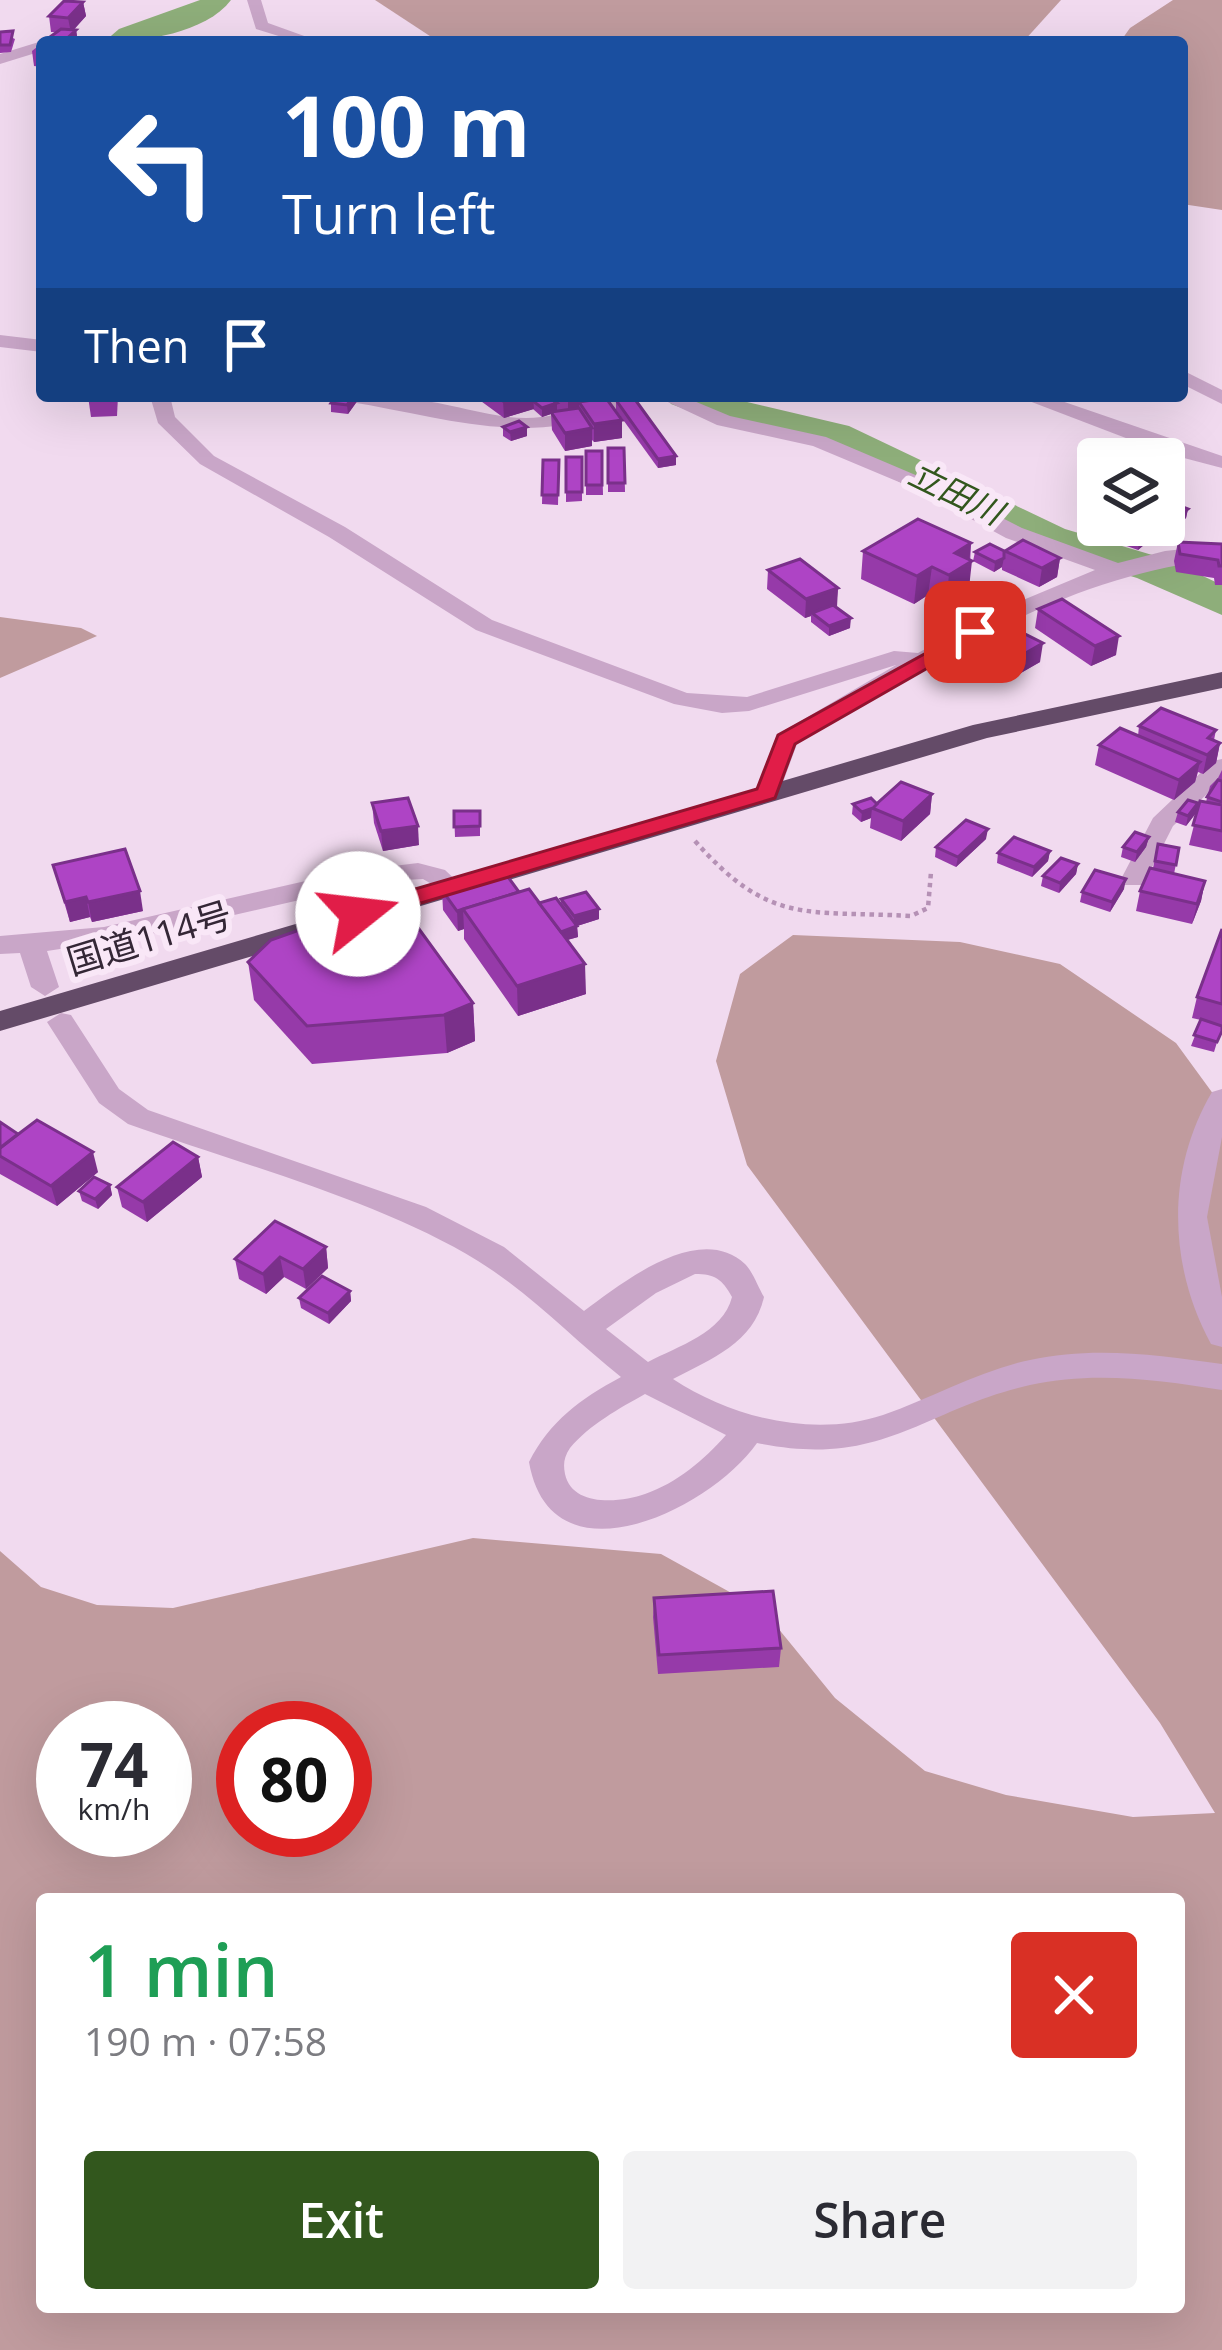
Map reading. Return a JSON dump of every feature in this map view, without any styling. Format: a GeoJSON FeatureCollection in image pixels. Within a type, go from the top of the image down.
{"type":"FeatureCollection","features":[{"type":"Feature","properties":{"kind":"highway","name":"国道114号"},"geometry":{"type":"LineString","coordinates":[[0,1021],[982,731],[1222,680]]}},
{"type":"Feature","properties":{"kind":"street"},"geometry":{"type":"LineString","coordinates":[[254,0],[261,26],[294,36]]}},
{"type":"Feature","properties":{"kind":"street"},"geometry":{"type":"LineString","coordinates":[[0,59],[36,48]]}},
{"type":"Feature","properties":{"kind":"street"},"geometry":{"type":"LineString","coordinates":[[0,341],[36,345]]}},
{"type":"Feature","properties":{"kind":"street"},"geometry":{"type":"LineString","coordinates":[[1188,379],[1222,398]]}},
{"type":"Feature","properties":{"kind":"street"},"geometry":{"type":"LineString","coordinates":[[161,402],[165,419],[207,460],[337,532],[484,625],[682,699],[722,706],[749,704],[894,658],[927,660]]}},
{"type":"Feature","properties":{"kind":"street"},"geometry":{"type":"LineString","coordinates":[[390,402],[476,420],[527,424],[566,421],[618,402]]}},
{"type":"Feature","properties":{"kind":"street"},"geometry":{"type":"LineString","coordinates":[[679,402],[724,421],[819,441],[925,486],[1014,533],[1114,569]]}},
{"type":"Feature","properties":{"kind":"street"},"geometry":{"type":"LineString","coordinates":[[1046,402],[1170,451],[1222,462]]}},
{"type":"Feature","properties":{"kind":"street"},"geometry":{"type":"LineString","coordinates":[[766,793],[786,740],[975,632],[1114,569],[1159,558],[1222,552]]}},
{"type":"Feature","properties":{"kind":"street"},"geometry":{"type":"LineString","coordinates":[[1134,879],[1162,823],[1222,766]]}},
{"type":"Feature","properties":{"kind":"street"},"geometry":{"type":"LineString","coordinates":[[0,945],[141,929],[316,886],[398,873],[431,872],[450,887]]}},
{"type":"Feature","properties":{"kind":"street"},"geometry":{"type":"LineString","coordinates":[[31,944],[46,987]]}},
{"type":"Feature","properties":{"kind":"street"},"geometry":{"type":"LineString","coordinates":[[61,1022],[109,1096],[139,1117],[415,1215],[501,1261],[649,1378],[694,1406],[749,1427],[818,1435],[865,1433],[1029,1372],[1066,1367],[1174,1369],[1222,1377]]}},
{"type":"Feature","properties":{"kind":"street"},"geometry":{"type":"LineString","coordinates":[[1222,1099],[1191,1187],[1189,1213],[1203,1287],[1222,1335]]}},
{"type":"Feature","properties":{"kind":"street"},"geometry":{"type":"LineString","coordinates":[[584,1328],[676,1266],[714,1265],[737,1276],[748,1297],[736,1327],[591,1411],[550,1446],[545,1475],[553,1491],[575,1509],[625,1514],[667,1502],[731,1454],[749,1427]]}},
{"type":"Feature","properties":{"kind":"path"},"geometry":{"type":"LineString","coordinates":[[676,820],[731,881],[779,909],[911,916],[928,908],[931,872]]}},
{"type":"Feature","properties":{"kind":"shaded area"},"geometry":{"type":"Polygon","coordinates":[[[375,0],[1061,0],[1028,36],[430,36],[375,0]]]}},
{"type":"Feature","properties":{"kind":"shaded area"},"geometry":{"type":"Polygon","coordinates":[[[1173,0],[1222,0],[1222,210],[1188,205],[1188,36],[1124,36],[1173,0]]]}},
{"type":"Feature","properties":{"kind":"shaded area"},"geometry":{"type":"Polygon","coordinates":[[[0,617],[81,628],[97,636],[0,678],[0,617]]]}},
{"type":"Feature","properties":{"kind":"shaded area"},"geometry":{"type":"Polygon","coordinates":[[[793,935],[960,942],[1060,964],[1176,1043],[1222,1106],[1222,2350],[0,2350],[0,1551],[41,1587],[97,1605],[173,1608],[473,1538],[661,1554],[764,1611],[835,1698],[925,1771],[1006,1795],[1133,1817],[1215,1813],[1160,1723],[747,1165],[716,1061],[740,974],[793,935]]]}},
{"type":"Feature","properties":{"kind":"building"},"geometry":{"type":"Polygon","coordinates":[[[64,1],[83,2],[68,18],[49,16],[64,1]]]}},
{"type":"Feature","properties":{"kind":"building"},"geometry":{"type":"Polygon","coordinates":[[[61,29],[76,30],[70,36],[51,36],[61,29]]]}},
{"type":"Feature","properties":{"kind":"building"},"geometry":{"type":"Polygon","coordinates":[[[13,31],[10,45],[0,45],[0,32],[13,31]]]}},
{"type":"Feature","properties":{"kind":"building"},"geometry":{"type":"Polygon","coordinates":[[[579,402],[609,402],[622,420],[594,424],[579,402]]]}},
{"type":"Feature","properties":{"kind":"building"},"geometry":{"type":"Polygon","coordinates":[[[617,402],[637,402],[676,456],[658,459],[617,402]]]}},
{"type":"Feature","properties":{"kind":"building"},"geometry":{"type":"Polygon","coordinates":[[[579,408],[592,428],[565,433],[551,412],[579,408]]]}},
{"type":"Feature","properties":{"kind":"building"},"geometry":{"type":"Polygon","coordinates":[[[519,421],[527,427],[510,432],[503,427],[519,421]]]}},
{"type":"Feature","properties":{"kind":"building"},"geometry":{"type":"Polygon","coordinates":[[[608,448],[624,448],[625,483],[608,483],[608,448]]]}},
{"type":"Feature","properties":{"kind":"building"},"geometry":{"type":"Polygon","coordinates":[[[586,451],[602,451],[602,485],[586,485],[586,451]]]}},
{"type":"Feature","properties":{"kind":"building"},"geometry":{"type":"Polygon","coordinates":[[[566,457],[582,457],[582,492],[566,492],[566,457]]]}},
{"type":"Feature","properties":{"kind":"building"},"geometry":{"type":"Polygon","coordinates":[[[543,460],[559,460],[558,495],[542,495],[543,460]]]}},
{"type":"Feature","properties":{"kind":"building"},"geometry":{"type":"Polygon","coordinates":[[[918,519],[971,543],[955,553],[972,561],[949,575],[932,567],[917,576],[863,551],[918,519]]]}},
{"type":"Feature","properties":{"kind":"building"},"geometry":{"type":"Polygon","coordinates":[[[1023,540],[1060,558],[1042,568],[1005,551],[1023,540]]]}},
{"type":"Feature","properties":{"kind":"building"},"geometry":{"type":"Polygon","coordinates":[[[1185,542],[1222,544],[1222,566],[1218,560],[1180,554],[1179,546],[1185,542]]]}},
{"type":"Feature","properties":{"kind":"building"},"geometry":{"type":"Polygon","coordinates":[[[990,544],[1004,551],[1004,558],[995,562],[975,552],[990,544]]]}},
{"type":"Feature","properties":{"kind":"building"},"geometry":{"type":"Polygon","coordinates":[[[800,559],[838,588],[806,599],[768,570],[800,559]]]}},
{"type":"Feature","properties":{"kind":"building"},"geometry":{"type":"Polygon","coordinates":[[[1062,599],[1119,636],[1095,646],[1038,609],[1062,599]]]}},
{"type":"Feature","properties":{"kind":"building"},"geometry":{"type":"Polygon","coordinates":[[[833,605],[851,618],[829,626],[812,613],[833,605]]]}},
{"type":"Feature","properties":{"kind":"building"},"geometry":{"type":"Polygon","coordinates":[[[1009,626],[1043,643],[1017,658],[983,640],[1009,626]]]}},
{"type":"Feature","properties":{"kind":"building"},"geometry":{"type":"Polygon","coordinates":[[[963,644],[980,651],[973,657],[955,650],[963,644]]]}},
{"type":"Feature","properties":{"kind":"building"},"geometry":{"type":"Polygon","coordinates":[[[1161,708],[1216,730],[1208,738],[1220,743],[1207,755],[1139,726],[1161,708]]]}},
{"type":"Feature","properties":{"kind":"building"},"geometry":{"type":"Polygon","coordinates":[[[1120,728],[1200,762],[1179,780],[1099,745],[1120,728]]]}},
{"type":"Feature","properties":{"kind":"building"},"geometry":{"type":"Polygon","coordinates":[[[1218,780],[1222,781],[1222,802],[1207,797],[1218,780]]]}},
{"type":"Feature","properties":{"kind":"building"},"geometry":{"type":"Polygon","coordinates":[[[901,782],[932,794],[903,821],[872,808],[901,782]]]}},
{"type":"Feature","properties":{"kind":"building"},"geometry":{"type":"Polygon","coordinates":[[[408,798],[418,826],[381,831],[372,803],[408,798]]]}},
{"type":"Feature","properties":{"kind":"building"},"geometry":{"type":"Polygon","coordinates":[[[871,798],[877,804],[862,812],[853,804],[871,798]]]}},
{"type":"Feature","properties":{"kind":"building"},"geometry":{"type":"Polygon","coordinates":[[[1188,800],[1198,803],[1188,816],[1178,812],[1188,800]]]}},
{"type":"Feature","properties":{"kind":"building"},"geometry":{"type":"Polygon","coordinates":[[[1200,801],[1222,805],[1222,831],[1193,825],[1200,801]]]}},
{"type":"Feature","properties":{"kind":"building"},"geometry":{"type":"Polygon","coordinates":[[[454,811],[480,811],[480,826],[454,827],[454,811]]]}},
{"type":"Feature","properties":{"kind":"building"},"geometry":{"type":"Polygon","coordinates":[[[966,820],[988,829],[958,857],[936,847],[966,820]]]}},
{"type":"Feature","properties":{"kind":"building"},"geometry":{"type":"Polygon","coordinates":[[[1135,832],[1149,837],[1137,852],[1123,847],[1135,832]]]}},
{"type":"Feature","properties":{"kind":"building"},"geometry":{"type":"Polygon","coordinates":[[[1014,837],[1050,851],[1034,867],[998,853],[1014,837]]]}},
{"type":"Feature","properties":{"kind":"building"},"geometry":{"type":"Polygon","coordinates":[[[1158,844],[1179,848],[1176,865],[1155,861],[1158,844]]]}},
{"type":"Feature","properties":{"kind":"building"},"geometry":{"type":"Polygon","coordinates":[[[125,849],[140,891],[65,902],[53,865],[125,849]]]}},
{"type":"Feature","properties":{"kind":"building"},"geometry":{"type":"Polygon","coordinates":[[[1061,858],[1078,864],[1060,883],[1043,876],[1061,858]]]}},
{"type":"Feature","properties":{"kind":"building"},"geometry":{"type":"Polygon","coordinates":[[[1150,868],[1205,881],[1197,904],[1140,891],[1150,868]]]}},
{"type":"Feature","properties":{"kind":"building"},"geometry":{"type":"Polygon","coordinates":[[[1095,870],[1126,879],[1112,902],[1082,892],[1095,870]]]}},
{"type":"Feature","properties":{"kind":"building"},"geometry":{"type":"Polygon","coordinates":[[[508,877],[519,892],[457,911],[442,890],[508,877]]]}},
{"type":"Feature","properties":{"kind":"building"},"geometry":{"type":"Polygon","coordinates":[[[529,889],[585,964],[517,986],[463,909],[529,889]]]}},
{"type":"Feature","properties":{"kind":"building"},"geometry":{"type":"Polygon","coordinates":[[[586,892],[599,909],[574,916],[561,899],[586,892]]]}},
{"type":"Feature","properties":{"kind":"building"},"geometry":{"type":"Polygon","coordinates":[[[395,896],[473,1003],[444,1015],[307,1026],[248,962],[271,940],[395,896]]]}},
{"type":"Feature","properties":{"kind":"building"},"geometry":{"type":"Polygon","coordinates":[[[556,898],[577,926],[561,932],[539,903],[556,898]]]}},
{"type":"Feature","properties":{"kind":"building"},"geometry":{"type":"Polygon","coordinates":[[[1222,929],[1222,1004],[1197,997],[1222,929]]]}},
{"type":"Feature","properties":{"kind":"building"},"geometry":{"type":"Polygon","coordinates":[[[1201,1019],[1222,1026],[1217,1042],[1194,1035],[1201,1019]]]}},
{"type":"Feature","properties":{"kind":"building"},"geometry":{"type":"Polygon","coordinates":[[[37,1120],[93,1152],[51,1186],[0,1156],[0,1148],[37,1120]]]}},
{"type":"Feature","properties":{"kind":"building"},"geometry":{"type":"Polygon","coordinates":[[[0,1122],[18,1134],[0,1148],[0,1122]]]}},
{"type":"Feature","properties":{"kind":"building"},"geometry":{"type":"Polygon","coordinates":[[[173,1142],[198,1157],[143,1202],[117,1187],[173,1142]]]}},
{"type":"Feature","properties":{"kind":"building"},"geometry":{"type":"Polygon","coordinates":[[[94,1177],[110,1185],[95,1199],[79,1191],[94,1177]]]}},
{"type":"Feature","properties":{"kind":"building"},"geometry":{"type":"Polygon","coordinates":[[[275,1221],[326,1247],[303,1269],[280,1257],[263,1274],[235,1259],[275,1221]]]}},
{"type":"Feature","properties":{"kind":"building"},"geometry":{"type":"Polygon","coordinates":[[[322,1276],[350,1291],[328,1313],[299,1298],[322,1276]]]}},
{"type":"Feature","properties":{"kind":"building"},"geometry":{"type":"Polygon","coordinates":[[[773,1591],[781,1648],[659,1655],[654,1598],[773,1591]]]}},
{"type":"Feature","properties":{"kind":"waterway","name":"立田川"},"geometry":{"type":"LineString","coordinates":[[128,36],[199,13],[217,0]]}},
{"type":"Feature","properties":{"kind":"waterway","name":"立田川"},"geometry":{"type":"LineString","coordinates":[[701,402],[737,415],[835,435],[1050,538],[1153,569],[1222,602]]}},
{"type":"Feature","properties":{"kind":"route"},"geometry":{"type":"LineString","coordinates":[[358,914],[766,793],[786,740],[975,632]]}}]}
